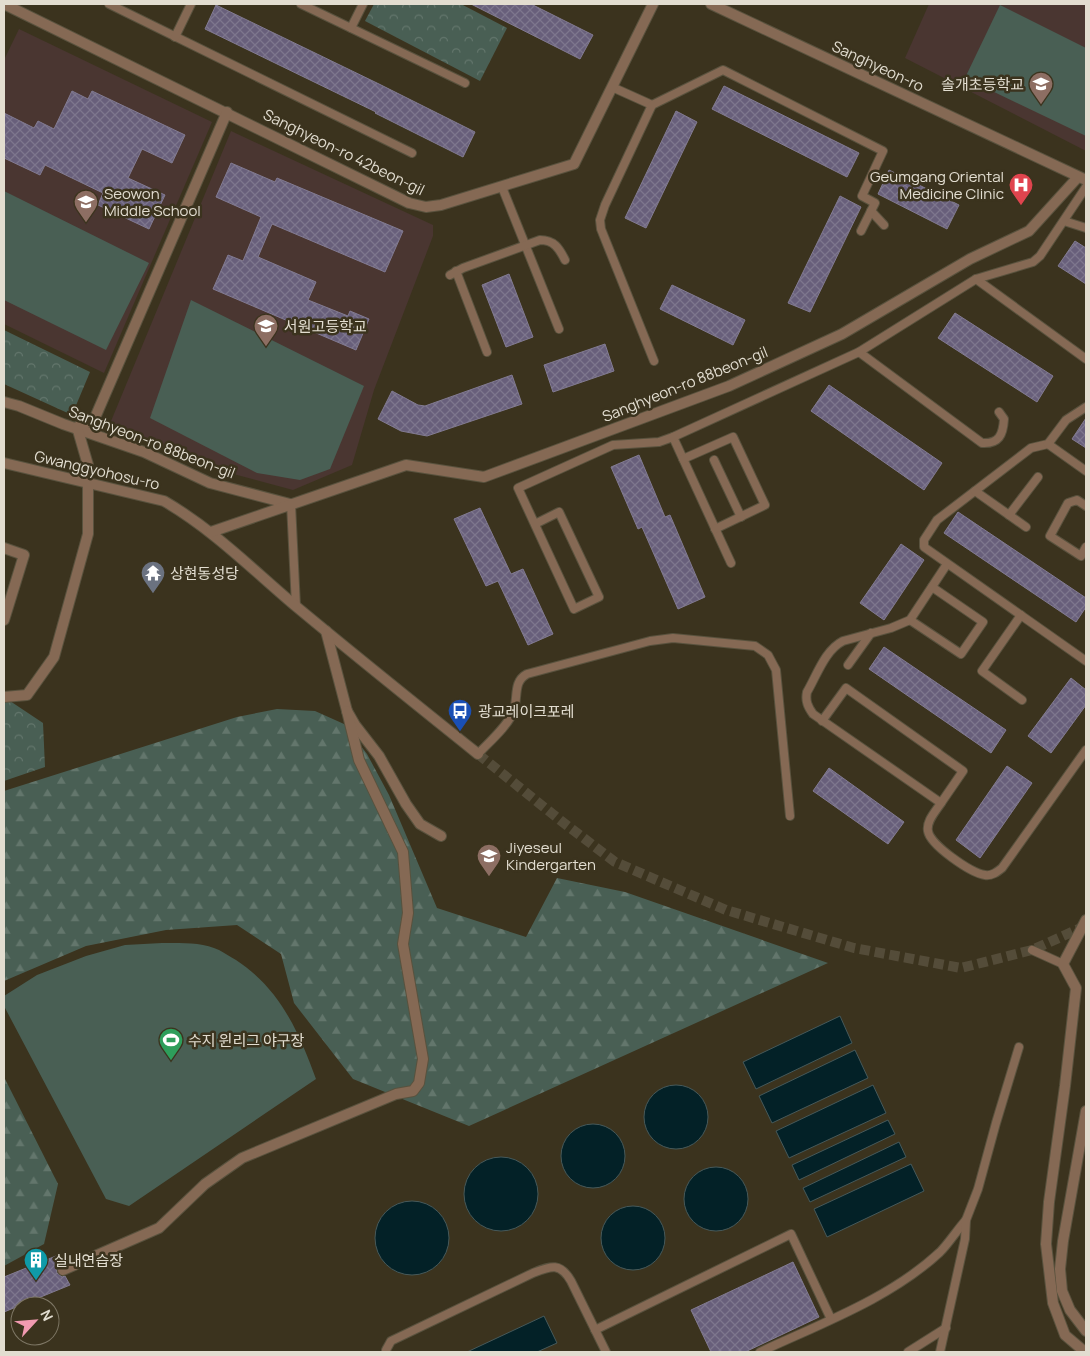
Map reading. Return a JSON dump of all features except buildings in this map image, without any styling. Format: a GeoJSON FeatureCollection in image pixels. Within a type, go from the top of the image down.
{"type":"FeatureCollection","features":[{"type":"Feature","properties":{"kind":"street","name":"Sanghyeon-ro 42beon-gil"},"geometry":{"type":"LineString","coordinates":[[4,4],[409,203],[426,208],[441,206],[574,164],[652,4]]}},
{"type":"Feature","properties":{"kind":"street","name":"Sanghyeon-ro"},"geometry":{"type":"LineString","coordinates":[[711,4],[1082,179]]}},
{"type":"Feature","properties":{"kind":"street"},"geometry":{"type":"LineString","coordinates":[[4,697],[27,695],[54,657],[88,534],[88,466],[77,428],[94,420],[227,112]]}},
{"type":"Feature","properties":{"kind":"street","name":"Sanghyeon-ro 88beon-gil"},"geometry":{"type":"LineString","coordinates":[[211,532],[406,465],[484,477],[729,386],[842,334],[970,259],[1029,231],[1082,179]]}},
{"type":"Feature","properties":{"kind":"street","name":"Sanghyeon-ro 88beon-gil"},"geometry":{"type":"LineString","coordinates":[[4,402],[144,452],[210,483],[291,504]]}},
{"type":"Feature","properties":{"kind":"street","name":"Gwanggyohosu-ro"},"geometry":{"type":"LineString","coordinates":[[4,463],[89,485],[164,501],[211,532],[296,606]]}},
{"type":"Feature","properties":{"kind":"street"},"geometry":{"type":"LineString","coordinates":[[4,548],[24,555],[4,620]]}},
{"type":"Feature","properties":{"kind":"street"},"geometry":{"type":"LineString","coordinates":[[296,606],[478,754]]}},
{"type":"Feature","properties":{"kind":"street"},"geometry":{"type":"LineString","coordinates":[[63,1270],[158,1228],[204,1184],[242,1158],[396,1094],[413,1091],[419,1083],[422,1059],[403,944],[408,913],[403,852],[359,760],[326,631]]}},
{"type":"Feature","properties":{"kind":"street"},"geometry":{"type":"LineString","coordinates":[[347,710],[354,725],[379,756],[406,804],[420,824],[441,836]]}},
{"type":"Feature","properties":{"kind":"street"},"geometry":{"type":"LineString","coordinates":[[1085,1352],[1066,1335],[1053,1304],[1046,1244],[1049,1202],[1076,988],[1063,964],[1086,920]]}},
{"type":"Feature","properties":{"kind":"street"},"geometry":{"type":"LineString","coordinates":[[1086,1111],[1063,1241],[1060,1269],[1062,1291],[1070,1310],[1086,1331]]}},
{"type":"Feature","properties":{"kind":"lane"},"geometry":{"type":"LineString","coordinates":[[109,4],[412,153]]}},
{"type":"Feature","properties":{"kind":"lane"},"geometry":{"type":"LineString","coordinates":[[175,36],[191,4]]}},
{"type":"Feature","properties":{"kind":"lane"},"geometry":{"type":"LineString","coordinates":[[301,4],[465,83]]}},
{"type":"Feature","properties":{"kind":"lane"},"geometry":{"type":"LineString","coordinates":[[351,28],[363,4]]}},
{"type":"Feature","properties":{"kind":"lane"},"geometry":{"type":"LineString","coordinates":[[654,361],[600,228],[600,220],[605,205],[652,105],[723,70],[883,151],[862,196],[875,203],[861,231]]}},
{"type":"Feature","properties":{"kind":"lane"},"geometry":{"type":"LineString","coordinates":[[612,87],[652,105]]}},
{"type":"Feature","properties":{"kind":"lane"},"geometry":{"type":"LineString","coordinates":[[502,187],[559,328]]}},
{"type":"Feature","properties":{"kind":"lane"},"geometry":{"type":"LineString","coordinates":[[534,524],[559,512],[599,597],[574,609],[534,524],[518,488],[613,445],[659,442],[672,437],[859,352],[976,280],[1033,262],[1040,256],[1086,188]]}},
{"type":"Feature","properties":{"kind":"lane"},"geometry":{"type":"LineString","coordinates":[[871,211],[884,225]]}},
{"type":"Feature","properties":{"kind":"lane"},"geometry":{"type":"LineString","coordinates":[[1064,221],[1086,228]]}},
{"type":"Feature","properties":{"kind":"lane"},"geometry":{"type":"LineString","coordinates":[[487,352],[453,273],[540,240],[546,240],[555,244],[565,260]]}},
{"type":"Feature","properties":{"kind":"lane"},"geometry":{"type":"LineString","coordinates":[[976,280],[1086,359]]}},
{"type":"Feature","properties":{"kind":"lane"},"geometry":{"type":"LineString","coordinates":[[859,352],[982,443],[990,444],[996,441],[1001,434],[1004,419],[999,412]]}},
{"type":"Feature","properties":{"kind":"lane"},"geometry":{"type":"LineString","coordinates":[[1086,407],[1066,420],[1048,444],[1031,448],[937,520],[924,540],[924,547],[1086,660]]}},
{"type":"Feature","properties":{"kind":"lane"},"geometry":{"type":"LineString","coordinates":[[683,459],[733,436],[765,505],[716,529]]}},
{"type":"Feature","properties":{"kind":"lane"},"geometry":{"type":"LineString","coordinates":[[672,437],[731,563]]}},
{"type":"Feature","properties":{"kind":"lane"},"geometry":{"type":"LineString","coordinates":[[1048,444],[1086,471]]}},
{"type":"Feature","properties":{"kind":"lane"},"geometry":{"type":"LineString","coordinates":[[714,460],[741,517]]}},
{"type":"Feature","properties":{"kind":"lane"},"geometry":{"type":"LineString","coordinates":[[1009,515],[1038,477]]}},
{"type":"Feature","properties":{"kind":"lane"},"geometry":{"type":"LineString","coordinates":[[975,491],[1026,527]]}},
{"type":"Feature","properties":{"kind":"lane"},"geometry":{"type":"LineString","coordinates":[[1086,506],[1077,500],[1068,503],[1050,536],[1081,556],[1086,547]]}},
{"type":"Feature","properties":{"kind":"lane"},"geometry":{"type":"LineString","coordinates":[[291,504],[296,606]]}},
{"type":"Feature","properties":{"kind":"lane"},"geometry":{"type":"LineString","coordinates":[[941,803],[813,714],[808,707],[806,698],[807,692],[830,651],[837,644],[891,628],[910,620],[947,564]]}},
{"type":"Feature","properties":{"kind":"lane"},"geometry":{"type":"LineString","coordinates":[[910,620],[962,654],[983,622],[932,587]]}},
{"type":"Feature","properties":{"kind":"lane"},"geometry":{"type":"LineString","coordinates":[[1021,615],[982,671],[1022,700]]}},
{"type":"Feature","properties":{"kind":"lane"},"geometry":{"type":"LineString","coordinates":[[848,665],[871,633]]}},
{"type":"Feature","properties":{"kind":"lane"},"geometry":{"type":"LineString","coordinates":[[478,754],[513,714],[516,703],[517,684],[521,677],[527,674],[661,639],[686,639],[755,646],[768,655],[776,670],[790,816]]}},
{"type":"Feature","properties":{"kind":"lane"},"geometry":{"type":"LineString","coordinates":[[822,721],[846,688],[964,771],[929,822],[928,830],[931,838],[939,847],[975,872],[983,875],[991,875],[1002,868],[1086,750]]}},
{"type":"Feature","properties":{"kind":"lane"},"geometry":{"type":"LineString","coordinates":[[1032,950],[1063,964]]}},
{"type":"Feature","properties":{"kind":"lane"},"geometry":{"type":"LineString","coordinates":[[760,1352],[831,1319],[900,1283],[941,1251],[966,1220],[978,1189],[1019,1047]]}},
{"type":"Feature","properties":{"kind":"lane"},"geometry":{"type":"LineString","coordinates":[[940,1352],[965,1239],[966,1220]]}},
{"type":"Feature","properties":{"kind":"lane"},"geometry":{"type":"LineString","coordinates":[[595,1330],[791,1234],[831,1319]]}},
{"type":"Feature","properties":{"kind":"lane"},"geometry":{"type":"LineString","coordinates":[[386,1352],[391,1341],[547,1267],[558,1267],[566,1271],[606,1352]]}},
{"type":"Feature","properties":{"kind":"lane"},"geometry":{"type":"LineString","coordinates":[[908,1352],[946,1328]]}},
{"type":"Feature","properties":{"kind":"shaded area","name":"솔개초등학교"},"geometry":{"type":"Polygon","coordinates":[[[929,4],[1086,4],[1086,151],[905,58],[929,4]]]}},
{"type":"Feature","properties":{"kind":"shaded area","name":"Seowon Middle School"},"geometry":{"type":"Polygon","coordinates":[[[19,29],[212,122],[104,373],[4,324],[4,60],[19,29]]]}},
{"type":"Feature","properties":{"kind":"shaded area","name":"서원고등학교"},"geometry":{"type":"Polygon","coordinates":[[[231,131],[433,225],[433,236],[374,390],[352,465],[293,490],[211,468],[109,426],[231,131]]]}},
{"type":"Feature","properties":{"kind":"green space"},"geometry":{"type":"Polygon","coordinates":[[[374,4],[461,4],[507,28],[480,81],[365,21],[374,4]]]}},
{"type":"Feature","properties":{"kind":"green space"},"geometry":{"type":"Polygon","coordinates":[[[1000,5],[1086,48],[1086,136],[965,78],[1000,5]]]}},
{"type":"Feature","properties":{"kind":"green space"},"geometry":{"type":"Polygon","coordinates":[[[4,191],[149,263],[106,350],[4,300],[4,191]]]}},
{"type":"Feature","properties":{"kind":"green space"},"geometry":{"type":"Polygon","coordinates":[[[191,300],[364,386],[330,469],[300,480],[257,473],[150,418],[191,300]]]}},
{"type":"Feature","properties":{"kind":"green space"},"geometry":{"type":"Polygon","coordinates":[[[4,330],[90,372],[72,415],[4,384],[4,330]]]}},
{"type":"Feature","properties":{"kind":"green space"},"geometry":{"type":"Polygon","coordinates":[[[4,697],[43,723],[45,767],[4,781],[4,697]]]}},
{"type":"Feature","properties":{"kind":"green space"},"geometry":{"type":"Polygon","coordinates":[[[277,709],[315,711],[344,724],[367,754],[389,795],[437,908],[526,937],[557,878],[625,892],[828,963],[469,1126],[353,1079],[294,1003],[281,954],[237,925],[166,930],[86,946],[4,981],[4,791],[237,717],[277,709]]]}},
{"type":"Feature","properties":{"kind":"green space","name":"수지 윈리그 야구장"},"geometry":{"type":"Polygon","coordinates":[[[162,943],[213,947],[236,960],[265,984],[295,1028],[316,1079],[129,1206],[106,1199],[4,1006],[4,996],[37,975],[86,956],[125,945],[162,943]]]}},
{"type":"Feature","properties":{"kind":"green space"},"geometry":{"type":"Polygon","coordinates":[[[4,1077],[58,1184],[44,1244],[4,1266],[4,1077]]]}},
{"type":"Feature","properties":{"kind":"water"},"geometry":{"type":"Polygon","coordinates":[[[840,1016],[852,1043],[756,1089],[743,1062],[840,1016]]]}},
{"type":"Feature","properties":{"kind":"water"},"geometry":{"type":"Polygon","coordinates":[[[855,1050],[868,1078],[772,1123],[759,1096],[855,1050]]]}},
{"type":"Feature","properties":{"kind":"water"},"geometry":{"type":"Polygon","coordinates":[[[676,1085],[694,1091],[702,1099],[708,1117],[702,1135],[694,1143],[676,1149],[658,1143],[650,1135],[644,1117],[650,1099],[658,1091],[676,1085]]]}},
{"type":"Feature","properties":{"kind":"water"},"geometry":{"type":"Polygon","coordinates":[[[873,1085],[886,1113],[789,1158],[776,1131],[873,1085]]]}},
{"type":"Feature","properties":{"kind":"water"},"geometry":{"type":"Polygon","coordinates":[[[888,1120],[895,1134],[799,1180],[792,1165],[888,1120]]]}},
{"type":"Feature","properties":{"kind":"water"},"geometry":{"type":"Polygon","coordinates":[[[593,1124],[605,1127],[616,1133],[622,1144],[625,1156],[622,1168],[616,1179],[605,1185],[593,1188],[581,1185],[570,1179],[564,1168],[561,1156],[564,1144],[570,1133],[581,1127],[593,1124]]]}},
{"type":"Feature","properties":{"kind":"water"},"geometry":{"type":"Polygon","coordinates":[[[899,1142],[906,1157],[810,1202],[803,1188],[899,1142]]]}},
{"type":"Feature","properties":{"kind":"water"},"geometry":{"type":"Polygon","coordinates":[[[501,1157],[515,1160],[527,1168],[535,1180],[538,1194],[535,1208],[527,1220],[515,1228],[501,1231],[487,1228],[475,1220],[467,1208],[464,1194],[467,1180],[475,1168],[487,1160],[501,1157]]]}},
{"type":"Feature","properties":{"kind":"water"},"geometry":{"type":"Polygon","coordinates":[[[911,1164],[924,1191],[827,1237],[814,1209],[911,1164]]]}},
{"type":"Feature","properties":{"kind":"water"},"geometry":{"type":"Polygon","coordinates":[[[716,1167],[734,1173],[742,1181],[748,1199],[742,1217],[734,1225],[716,1231],[698,1225],[690,1217],[684,1199],[690,1181],[698,1173],[716,1167]]]}},
{"type":"Feature","properties":{"kind":"water"},"geometry":{"type":"Polygon","coordinates":[[[412,1201],[426,1204],[438,1212],[446,1224],[449,1238],[446,1252],[438,1264],[426,1272],[412,1275],[398,1272],[386,1264],[378,1252],[375,1238],[378,1224],[386,1212],[398,1204],[412,1201]]]}},
{"type":"Feature","properties":{"kind":"water"},"geometry":{"type":"Polygon","coordinates":[[[633,1206],[651,1212],[659,1220],[665,1238],[659,1256],[651,1264],[633,1270],[615,1264],[607,1256],[601,1238],[607,1220],[615,1212],[633,1206]]]}},
{"type":"Feature","properties":{"kind":"water"},"geometry":{"type":"Polygon","coordinates":[[[544,1316],[557,1343],[537,1352],[467,1352],[544,1316]]]}},
{"type":"Feature","properties":{"kind":"tunnel"},"geometry":{"type":"LineString","coordinates":[[478,754],[615,862],[726,910],[854,948],[961,968],[1032,950],[1083,927]]}},
{"type":"Feature","properties":{"kind":"place","name":"솔개초등학교"},"geometry":{"type":"Point","coordinates":[1041,105]}},
{"type":"Feature","properties":{"kind":"place","name":"Geumgang Oriental Medicine Clinic"},"geometry":{"type":"Point","coordinates":[1021,206]}},
{"type":"Feature","properties":{"kind":"place","name":"Seowon Middle School"},"geometry":{"type":"Point","coordinates":[86,223]}},
{"type":"Feature","properties":{"kind":"place","name":"서원고등학교"},"geometry":{"type":"Point","coordinates":[266,347]}},
{"type":"Feature","properties":{"kind":"place","name":"상현동성당"},"geometry":{"type":"Point","coordinates":[153,594]}},
{"type":"Feature","properties":{"kind":"place","name":"광교레이크포레"},"geometry":{"type":"Point","coordinates":[460,732]}},
{"type":"Feature","properties":{"kind":"place","name":"Jiyeseul Kindergarten"},"geometry":{"type":"Point","coordinates":[489,877]}},
{"type":"Feature","properties":{"kind":"place","name":"수지 윈리그 야구장"},"geometry":{"type":"Point","coordinates":[171,1061]}},
{"type":"Feature","properties":{"kind":"place","name":"실내연습장"},"geometry":{"type":"Point","coordinates":[36,1281]}}]}
